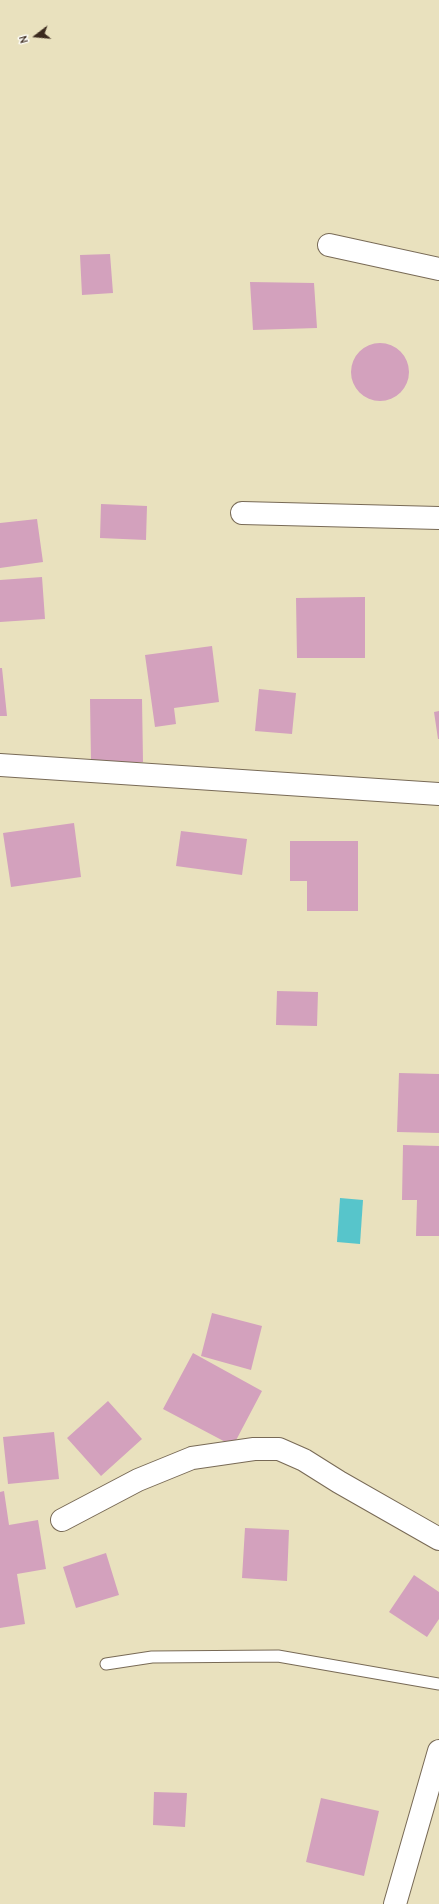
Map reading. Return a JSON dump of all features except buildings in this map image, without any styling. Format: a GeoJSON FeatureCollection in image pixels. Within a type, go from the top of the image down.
{"type":"FeatureCollection","features":[{"type":"Feature","properties":{"kind":"street"},"geometry":{"type":"LineString","coordinates":[[329,245],[439,269]]}},
{"type":"Feature","properties":{"kind":"street"},"geometry":{"type":"LineString","coordinates":[[242,513],[439,518]]}},
{"type":"Feature","properties":{"kind":"street"},"geometry":{"type":"LineString","coordinates":[[0,765],[439,794]]}},
{"type":"Feature","properties":{"kind":"street"},"geometry":{"type":"LineString","coordinates":[[62,1520],[138,1480],[192,1458],[254,1449],[279,1449],[304,1460],[338,1482],[439,1539]]}},
{"type":"Feature","properties":{"kind":"street"},"geometry":{"type":"LineString","coordinates":[[395,1904],[434,1786],[439,1751]]}},
{"type":"Feature","properties":{"kind":"lane"},"geometry":{"type":"LineString","coordinates":[[106,1664],[152,1656],[278,1656],[439,1684]]}},
{"type":"Feature","properties":{"kind":"water"},"geometry":{"type":"Polygon","coordinates":[[[340,1198],[363,1200],[360,1244],[337,1242],[340,1198]]]}}]}
